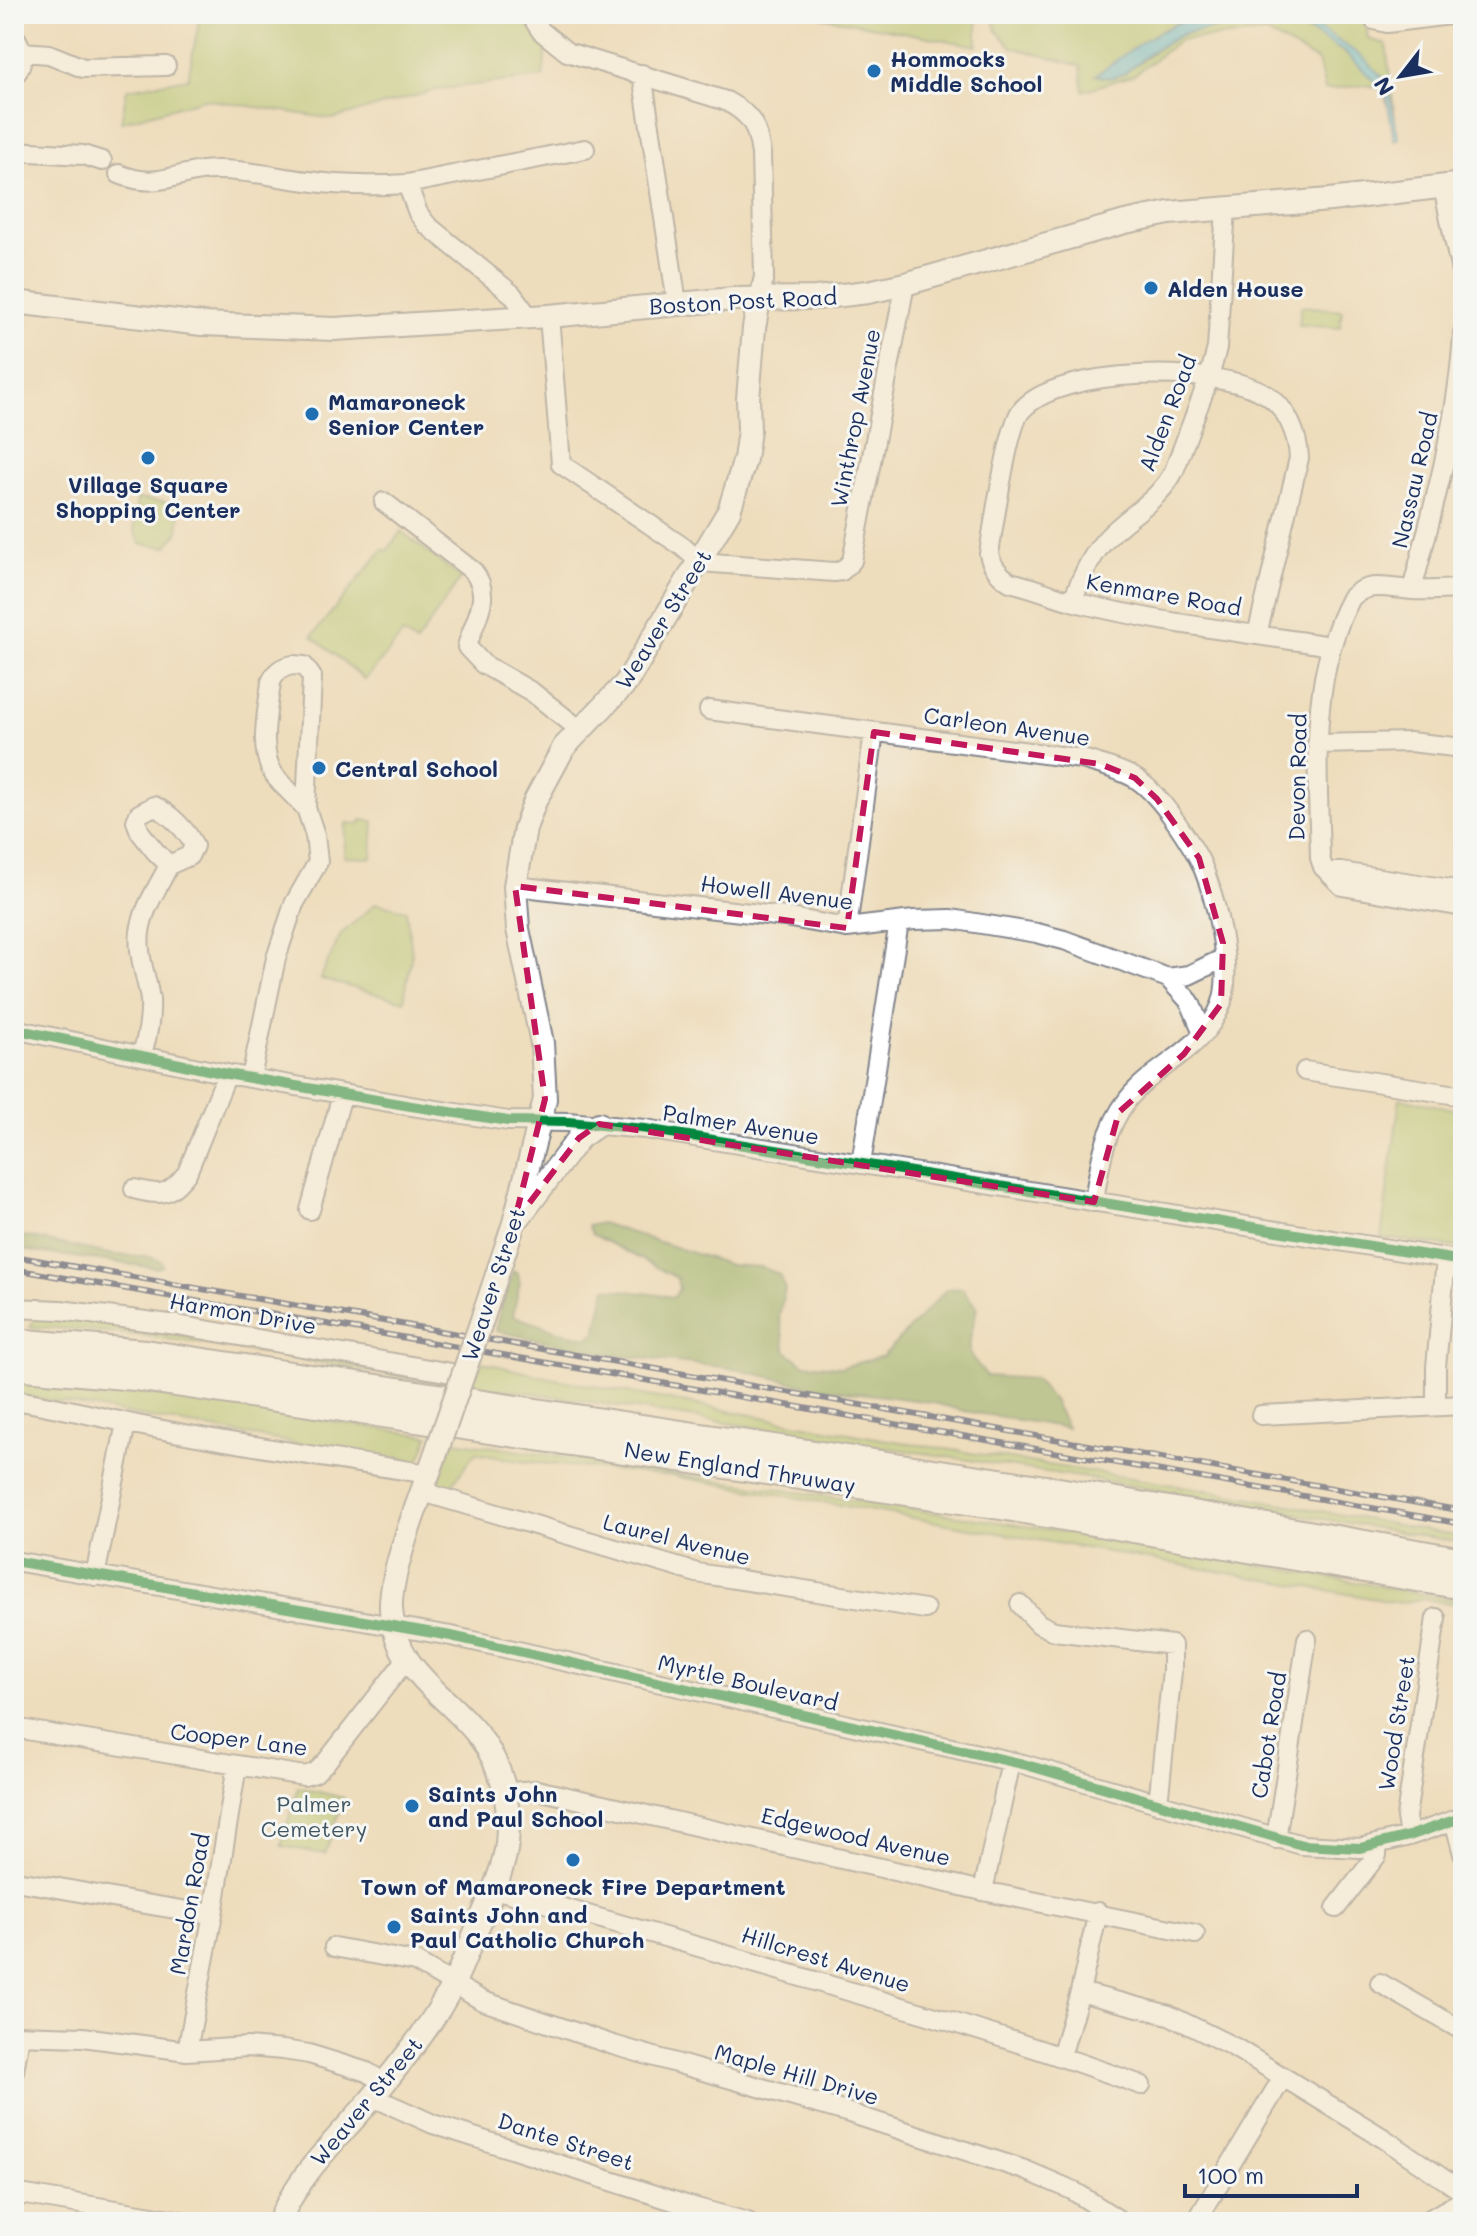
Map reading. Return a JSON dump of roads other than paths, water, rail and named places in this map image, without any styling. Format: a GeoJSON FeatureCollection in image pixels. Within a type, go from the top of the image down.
{"type":"FeatureCollection","features":[{"type":"Feature","properties":{"kind":"highway","name":"New England Thruway"},"geometry":{"type":"LineString","coordinates":[[14,1342],[159,1355],[1018,1484],[1463,1561]]}},
{"type":"Feature","properties":{"kind":"highway","name":"New England Thruway"},"geometry":{"type":"LineString","coordinates":[[14,1366],[135,1377],[991,1505],[1463,1586]]}},
{"type":"Feature","properties":{"kind":"main road","name":"Boston Post Road"},"geometry":{"type":"LineString","coordinates":[[14,302],[202,324],[267,328],[369,328],[539,317],[677,303],[816,298],[905,284],[1125,222],[1169,213],[1330,200],[1453,185]]}},
{"type":"Feature","properties":{"kind":"main road","name":"Weaver Street"},"geometry":{"type":"LineString","coordinates":[[279,2222],[287,2201],[308,2169],[406,2058],[453,1983],[494,1889],[507,1847],[507,1792],[499,1770],[479,1735],[426,1684],[406,1660],[394,1626],[391,1606],[396,1572],[438,1447],[458,1374],[482,1320],[514,1223],[545,1099],[542,1043],[523,960],[515,886],[525,828],[535,801],[564,747],[626,683],[729,511],[742,472],[749,430],[750,374],[759,300]]}},
{"type":"Feature","properties":{"kind":"main road"},"geometry":{"type":"LineString","coordinates":[[514,1223],[579,1138],[599,1124]]}},
{"type":"Feature","properties":{"kind":"street"},"geometry":{"type":"LineString","coordinates":[[530,14],[541,31],[567,52],[726,101],[747,113],[761,153],[764,276],[759,300]]}},
{"type":"Feature","properties":{"kind":"street"},"geometry":{"type":"LineString","coordinates":[[1369,14],[1374,20],[1387,23],[1458,14]]}},
{"type":"Feature","properties":{"kind":"street"},"geometry":{"type":"LineString","coordinates":[[18,43],[83,68],[166,66]]}},
{"type":"Feature","properties":{"kind":"street"},"geometry":{"type":"LineString","coordinates":[[14,76],[22,61],[18,43]]}},
{"type":"Feature","properties":{"kind":"street"},"geometry":{"type":"LineString","coordinates":[[642,74],[677,303]]}},
{"type":"Feature","properties":{"kind":"street"},"geometry":{"type":"LineString","coordinates":[[119,174],[150,182],[214,169],[311,182],[407,184],[585,149]]}},
{"type":"Feature","properties":{"kind":"street"},"geometry":{"type":"LineString","coordinates":[[14,151],[83,155],[102,161]]}},
{"type":"Feature","properties":{"kind":"street"},"geometry":{"type":"LineString","coordinates":[[407,184],[418,213],[427,225],[539,317],[561,464],[700,562]]}},
{"type":"Feature","properties":{"kind":"street"},"geometry":{"type":"LineString","coordinates":[[1453,185],[1463,281]]}},
{"type":"Feature","properties":{"kind":"street","name":"Alden Road"},"geometry":{"type":"LineString","coordinates":[[1072,601],[1087,564],[1098,548],[1147,506],[1169,482],[1209,378],[1217,348],[1226,208]]}},
{"type":"Feature","properties":{"kind":"street","name":"Winthrop Avenue"},"geometry":{"type":"LineString","coordinates":[[700,562],[834,572],[842,571],[852,561],[905,284]]}},
{"type":"Feature","properties":{"kind":"street","name":"Nassau Road"},"geometry":{"type":"LineString","coordinates":[[1412,590],[1455,456],[1463,333]]}},
{"type":"Feature","properties":{"kind":"street","name":"Kenmare Road"},"geometry":{"type":"LineString","coordinates":[[1209,378],[1146,374],[1095,379],[1044,393],[1030,403],[1019,413],[1012,436],[989,554],[996,570],[1010,582],[1072,601],[1331,646]]}},
{"type":"Feature","properties":{"kind":"street"},"geometry":{"type":"LineString","coordinates":[[1209,378],[1257,390],[1268,396],[1288,419],[1298,439],[1299,458],[1257,635]]}},
{"type":"Feature","properties":{"kind":"street"},"geometry":{"type":"LineString","coordinates":[[384,502],[480,579],[482,601],[479,618],[467,647],[483,664],[532,692],[579,729]]}},
{"type":"Feature","properties":{"kind":"street","name":"Devon Road"},"geometry":{"type":"LineString","coordinates":[[1328,872],[1320,858],[1317,744],[1326,664],[1331,646],[1346,608],[1357,592],[1382,586],[1412,590]]}},
{"type":"Feature","properties":{"kind":"street"},"geometry":{"type":"LineString","coordinates":[[1412,590],[1463,589]]}},
{"type":"Feature","properties":{"kind":"street"},"geometry":{"type":"LineString","coordinates":[[251,1078],[276,958],[294,904],[318,862],[315,835],[306,808],[312,677],[304,666],[293,665],[275,673],[271,682],[266,750],[275,776],[306,808]]}},
{"type":"Feature","properties":{"kind":"street","name":"Carleon Avenue"},"geometry":{"type":"LineString","coordinates":[[709,710],[1082,759],[1135,778],[1157,799],[1199,858],[1218,921],[1226,973],[1221,1004],[1203,1033],[1184,1054],[1143,1084],[1119,1112],[1106,1141],[1094,1202]]}},
{"type":"Feature","properties":{"kind":"street"},"geometry":{"type":"LineString","coordinates":[[847,928],[874,732]]}},
{"type":"Feature","properties":{"kind":"street"},"geometry":{"type":"LineString","coordinates":[[1317,744],[1410,742],[1463,748]]}},
{"type":"Feature","properties":{"kind":"street"},"geometry":{"type":"LineString","coordinates":[[142,1054],[150,1001],[139,934],[144,914],[169,865]]}},
{"type":"Feature","properties":{"kind":"street"},"geometry":{"type":"LineString","coordinates":[[1328,872],[1463,891]]}},
{"type":"Feature","properties":{"kind":"street"},"geometry":{"type":"LineString","coordinates":[[1328,872],[1342,886],[1463,907]]}},
{"type":"Feature","properties":{"kind":"street","name":"Howell Avenue"},"geometry":{"type":"LineString","coordinates":[[515,886],[785,917],[847,928],[951,919],[1037,933],[1091,949],[1168,978]]}},
{"type":"Feature","properties":{"kind":"street"},"geometry":{"type":"LineString","coordinates":[[861,1164],[899,922]]}},
{"type":"Feature","properties":{"kind":"street"},"geometry":{"type":"LineString","coordinates":[[1168,978],[1189,975],[1224,958]]}},
{"type":"Feature","properties":{"kind":"street"},"geometry":{"type":"LineString","coordinates":[[1168,978],[1190,1002],[1203,1033]]}},
{"type":"Feature","properties":{"kind":"street","name":"Palmer Avenue"},"geometry":{"type":"LineString","coordinates":[[14,1029],[342,1095],[508,1121],[599,1124],[1455,1260]]}},
{"type":"Feature","properties":{"kind":"street"},"geometry":{"type":"LineString","coordinates":[[1305,1071],[1463,1096]]}},
{"type":"Feature","properties":{"kind":"street"},"geometry":{"type":"LineString","coordinates":[[134,1189],[165,1193],[187,1173],[227,1074]]}},
{"type":"Feature","properties":{"kind":"street"},"geometry":{"type":"LineString","coordinates":[[310,1210],[342,1095]]}},
{"type":"Feature","properties":{"kind":"street"},"geometry":{"type":"LineString","coordinates":[[1436,1405],[1436,1367],[1455,1260]]}},
{"type":"Feature","properties":{"kind":"street","name":"Harmon Drive"},"geometry":{"type":"LineString","coordinates":[[14,1308],[60,1310],[177,1325],[458,1374]]}},
{"type":"Feature","properties":{"kind":"street"},"geometry":{"type":"LineString","coordinates":[[14,1400],[58,1406],[126,1423],[426,1483]]}},
{"type":"Feature","properties":{"kind":"street"},"geometry":{"type":"LineString","coordinates":[[1261,1415],[1463,1405]]}},
{"type":"Feature","properties":{"kind":"street"},"geometry":{"type":"LineString","coordinates":[[95,1576],[126,1423]]}},
{"type":"Feature","properties":{"kind":"street","name":"Laurel Avenue"},"geometry":{"type":"LineString","coordinates":[[426,1483],[697,1573],[925,1609]]}},
{"type":"Feature","properties":{"kind":"street","name":"Myrtle Boulevard"},"geometry":{"type":"LineString","coordinates":[[14,1561],[466,1639],[1011,1762],[1276,1839],[1324,1848],[1377,1845],[1459,1819]]}},
{"type":"Feature","properties":{"kind":"street"},"geometry":{"type":"LineString","coordinates":[[1020,1604],[1039,1624],[1054,1631],[1172,1645],[1158,1804]]}},
{"type":"Feature","properties":{"kind":"street","name":"Wood Street"},"geometry":{"type":"LineString","coordinates":[[1409,1836],[1406,1817],[1436,1618]]}},
{"type":"Feature","properties":{"kind":"street","name":"Cabot Road"},"geometry":{"type":"LineString","coordinates":[[1276,1839],[1307,1639]]}},
{"type":"Feature","properties":{"kind":"street","name":"Cooper Lane"},"geometry":{"type":"LineString","coordinates":[[14,1728],[304,1776],[315,1773],[406,1660]]}},
{"type":"Feature","properties":{"kind":"street"},"geometry":{"type":"LineString","coordinates":[[983,1891],[1011,1762]]}},
{"type":"Feature","properties":{"kind":"street","name":"Mardon Road"},"geometry":{"type":"LineString","coordinates":[[187,2051],[237,1765]]}},
{"type":"Feature","properties":{"kind":"street","name":"Edgewood Avenue"},"geometry":{"type":"LineString","coordinates":[[507,1792],[537,1790],[983,1891],[1195,1934]]}},
{"type":"Feature","properties":{"kind":"street"},"geometry":{"type":"LineString","coordinates":[[1459,1819],[1463,1854]]}},
{"type":"Feature","properties":{"kind":"street"},"geometry":{"type":"LineString","coordinates":[[1336,1908],[1377,1855],[1377,1845]]}},
{"type":"Feature","properties":{"kind":"street"},"geometry":{"type":"LineString","coordinates":[[14,1881],[76,1889],[164,1909],[213,1914]]}},
{"type":"Feature","properties":{"kind":"street","name":"Hillcrest Avenue"},"geometry":{"type":"LineString","coordinates":[[494,1889],[626,1924],[1061,2056],[1141,2085]]}},
{"type":"Feature","properties":{"kind":"street"},"geometry":{"type":"LineString","coordinates":[[1061,2056],[1080,1992],[1098,1912]]}},
{"type":"Feature","properties":{"kind":"street","name":"Maple Hill Drive"},"geometry":{"type":"LineString","coordinates":[[334,1947],[415,1962],[483,2001],[613,2045],[846,2112],[1025,2170],[1072,2190],[1102,2216],[1122,2222]]}},
{"type":"Feature","properties":{"kind":"street"},"geometry":{"type":"LineString","coordinates":[[1380,1983],[1463,2031]]}},
{"type":"Feature","properties":{"kind":"street"},"geometry":{"type":"LineString","coordinates":[[1080,1992],[1169,2015],[1234,2047],[1383,2138],[1457,2205],[1425,2222]]}},
{"type":"Feature","properties":{"kind":"street"},"geometry":{"type":"LineString","coordinates":[[14,2071],[17,2036]]}},
{"type":"Feature","properties":{"kind":"street","name":"Dante Street"},"geometry":{"type":"LineString","coordinates":[[17,2036],[83,2037],[187,2051],[247,2047],[309,2054],[367,2072],[378,2090],[433,2124],[748,2222]]}},
{"type":"Feature","properties":{"kind":"street"},"geometry":{"type":"LineString","coordinates":[[1196,2222],[1283,2077]]}},
{"type":"Feature","properties":{"kind":"street"},"geometry":{"type":"LineString","coordinates":[[14,2193],[188,2222]]}},
{"type":"Feature","properties":{"kind":"water"},"geometry":{"type":"Polygon","coordinates":[[[1216,14],[1279,14],[1308,21],[1363,57],[1387,82],[1399,139],[1394,140],[1386,94],[1346,53],[1308,30],[1272,21],[1184,33],[1153,50],[1125,73],[1110,78],[1096,75],[1146,39],[1175,24],[1216,14]]]}},
{"type":"Feature","properties":{"kind":"railway"},"geometry":{"type":"LineString","coordinates":[[14,1256],[1463,1511]]}},
{"type":"Feature","properties":{"kind":"railway"},"geometry":{"type":"LineString","coordinates":[[14,1269],[1463,1524]]}},
{"type":"Feature","properties":{"kind":"place","name":"Hommocks Middle School"},"geometry":{"type":"Point","coordinates":[874,71]}},
{"type":"Feature","properties":{"kind":"place","name":"Alden House"},"geometry":{"type":"Point","coordinates":[1151,288]}},
{"type":"Feature","properties":{"kind":"place","name":"Mamaroneck Senior Center"},"geometry":{"type":"Point","coordinates":[312,414]}},
{"type":"Feature","properties":{"kind":"place","name":"Village Square Shopping Center"},"geometry":{"type":"Point","coordinates":[148,458]}},
{"type":"Feature","properties":{"kind":"place","name":"Central School"},"geometry":{"type":"Point","coordinates":[319,768]}},
{"type":"Feature","properties":{"kind":"place","name":"Saints John and Paul School"},"geometry":{"type":"Point","coordinates":[412,1806]}},
{"type":"Feature","properties":{"kind":"place","name":"Town of Mamaroneck Fire Department"},"geometry":{"type":"Point","coordinates":[573,1860]}},
{"type":"Feature","properties":{"kind":"place","name":"Saints John and Paul Catholic Church"},"geometry":{"type":"Point","coordinates":[394,1927]}},
{"type":"Feature","properties":{"kind":"park label","name":"Palmer Cemetery"},"geometry":{"type":"Point","coordinates":[314,1816]}}]}
